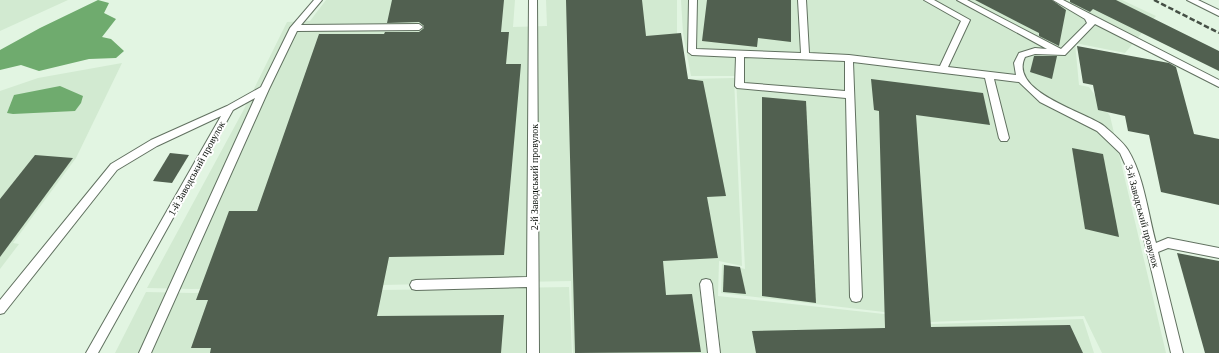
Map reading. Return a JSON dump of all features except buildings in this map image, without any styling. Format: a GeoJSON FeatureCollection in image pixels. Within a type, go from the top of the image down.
{"type":"FeatureCollection","features":[{"type":"Feature","properties":{"kind":"lane"},"geometry":{"type":"LineString","coordinates":[[145,353],[264,89],[294,28],[318,0]]}},
{"type":"Feature","properties":{"kind":"lane","name":"2-й Заводський провулок"},"geometry":{"type":"LineString","coordinates":[[533,0],[533,353]]}},
{"type":"Feature","properties":{"kind":"lane"},"geometry":{"type":"LineString","coordinates":[[693,0],[692,52],[849,58],[1021,80],[1018,63],[1022,55],[1035,51],[1062,53],[1091,24],[1088,17]]}},
{"type":"Feature","properties":{"kind":"lane"},"geometry":{"type":"LineString","coordinates":[[802,0],[806,56]]}},
{"type":"Feature","properties":{"kind":"lane"},"geometry":{"type":"LineString","coordinates":[[928,0],[966,20],[942,70]]}},
{"type":"Feature","properties":{"kind":"lane"},"geometry":{"type":"LineString","coordinates":[[961,0],[1062,53]]}},
{"type":"Feature","properties":{"kind":"lane"},"geometry":{"type":"LineString","coordinates":[[1057,0],[1219,84]]}},
{"type":"Feature","properties":{"kind":"lane"},"geometry":{"type":"LineString","coordinates":[[1191,0],[1219,13]]}},
{"type":"Feature","properties":{"kind":"lane"},"geometry":{"type":"LineString","coordinates":[[294,28],[419,27]]}},
{"type":"Feature","properties":{"kind":"lane"},"geometry":{"type":"LineString","coordinates":[[740,53],[740,86],[850,95]]}},
{"type":"Feature","properties":{"kind":"lane"},"geometry":{"type":"LineString","coordinates":[[849,58],[856,298]]}},
{"type":"Feature","properties":{"kind":"lane"},"geometry":{"type":"LineString","coordinates":[[989,76],[1004,138]]}},
{"type":"Feature","properties":{"kind":"lane","name":"3-й Заводський провулок"},"geometry":{"type":"LineString","coordinates":[[1021,80],[1043,100],[1100,128],[1124,151],[1133,171],[1177,353]]}},
{"type":"Feature","properties":{"kind":"lane"},"geometry":{"type":"LineString","coordinates":[[0,309],[114,167],[154,143],[230,108],[264,89]]}},
{"type":"Feature","properties":{"kind":"lane","name":"1-й Заводський провулок"},"geometry":{"type":"LineString","coordinates":[[92,353],[230,108]]}},
{"type":"Feature","properties":{"kind":"lane"},"geometry":{"type":"LineString","coordinates":[[1152,249],[1168,243],[1219,253]]}},
{"type":"Feature","properties":{"kind":"lane"},"geometry":{"type":"LineString","coordinates":[[416,285],[534,282]]}},
{"type":"Feature","properties":{"kind":"lane"},"geometry":{"type":"LineString","coordinates":[[706,284],[714,353]]}},
{"type":"Feature","properties":{"kind":"shaded area"},"geometry":{"type":"Polygon","coordinates":[[[0,0],[68,0],[0,31],[0,0]]]}},
{"type":"Feature","properties":{"kind":"shaded area"},"geometry":{"type":"Polygon","coordinates":[[[98,0],[109,3],[104,13],[116,19],[102,37],[111,39],[124,51],[116,58],[89,59],[39,71],[21,65],[0,70],[0,50],[40,28],[98,0]]]}},
{"type":"Feature","properties":{"kind":"shaded area"},"geometry":{"type":"Polygon","coordinates":[[[326,0],[515,0],[513,27],[547,26],[546,0],[677,0],[677,38],[688,79],[734,78],[742,266],[719,261],[718,296],[884,314],[931,324],[1083,319],[1094,353],[573,353],[571,281],[192,289],[147,288],[243,111],[287,22],[310,21],[326,0]]]}},
{"type":"Feature","properties":{"kind":"shaded area"},"geometry":{"type":"Polygon","coordinates":[[[681,0],[1122,0],[1156,16],[1125,53],[1075,43],[1079,85],[1089,87],[1110,116],[1166,353],[1102,353],[1084,316],[930,322],[884,312],[721,293],[722,264],[745,269],[736,76],[691,76],[683,33],[681,0]]]}},
{"type":"Feature","properties":{"kind":"shaded area"},"geometry":{"type":"Polygon","coordinates":[[[122,63],[76,158],[13,243],[19,244],[0,269],[0,91],[38,78],[122,63]]]}},
{"type":"Feature","properties":{"kind":"shaded area"},"geometry":{"type":"Polygon","coordinates":[[[60,86],[83,96],[81,103],[75,111],[7,113],[14,95],[60,86]]]}},
{"type":"Feature","properties":{"kind":"shaded area"},"geometry":{"type":"Polygon","coordinates":[[[569,287],[572,353],[115,353],[146,292],[192,293],[569,287]]]}},
{"type":"Feature","properties":{"kind":"railway"},"geometry":{"type":"LineString","coordinates":[[1154,0],[1219,33]]}}]}
